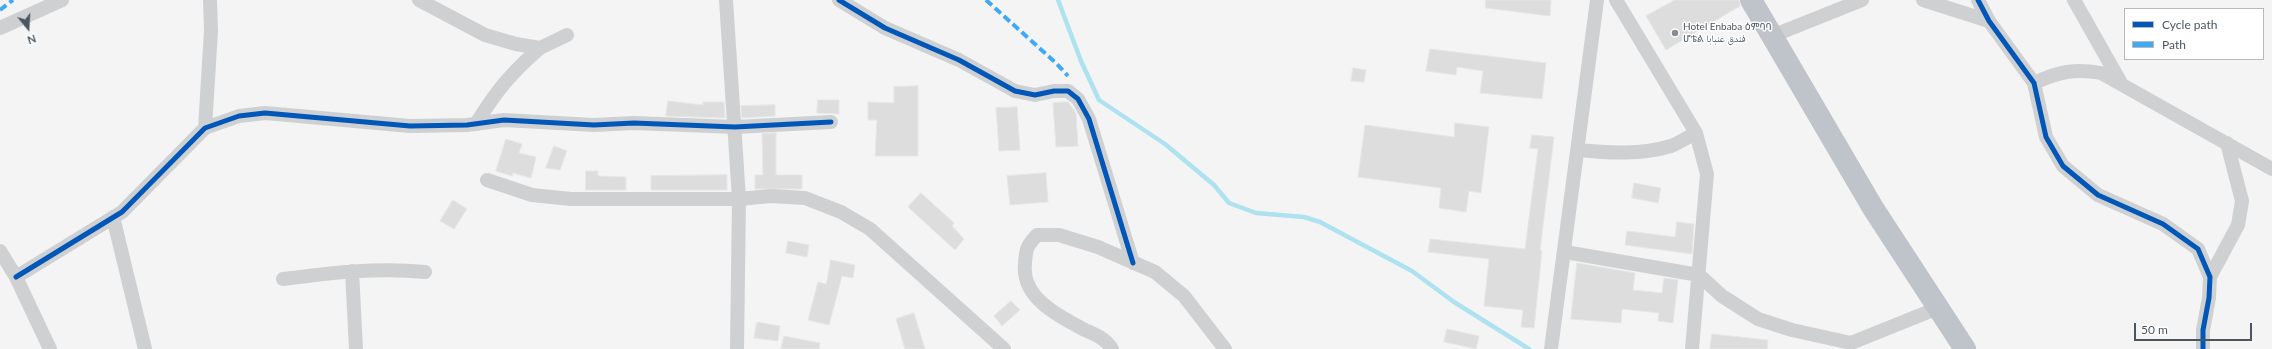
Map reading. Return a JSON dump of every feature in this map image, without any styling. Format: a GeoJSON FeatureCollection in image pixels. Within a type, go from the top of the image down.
{"type":"FeatureCollection","features":[{"type":"Feature","properties":{"kind":"highway"},"geometry":{"type":"LineString","coordinates":[[1751,0],[1873,208],[1965,349]]}},
{"type":"Feature","properties":{"kind":"street"},"geometry":{"type":"LineString","coordinates":[[0,28],[62,0]]}},
{"type":"Feature","properties":{"kind":"street"},"geometry":{"type":"LineString","coordinates":[[205,128],[212,31],[210,0]]}},
{"type":"Feature","properties":{"kind":"street"},"geometry":{"type":"LineString","coordinates":[[418,0],[484,34],[516,44],[540,48]]}},
{"type":"Feature","properties":{"kind":"street"},"geometry":{"type":"LineString","coordinates":[[726,0],[739,199],[737,349]]}},
{"type":"Feature","properties":{"kind":"street"},"geometry":{"type":"LineString","coordinates":[[839,0],[885,28],[959,60],[1015,91],[1035,95],[1054,91],[1068,91],[1078,99],[1089,120],[1133,263]]}},
{"type":"Feature","properties":{"kind":"street"},"geometry":{"type":"LineString","coordinates":[[1551,349],[1565,252],[1597,0]]}},
{"type":"Feature","properties":{"kind":"street"},"geometry":{"type":"LineString","coordinates":[[1616,0],[1696,133],[1707,174],[1692,349]]}},
{"type":"Feature","properties":{"kind":"street"},"geometry":{"type":"LineString","coordinates":[[1772,36],[1862,0]]}},
{"type":"Feature","properties":{"kind":"street"},"geometry":{"type":"LineString","coordinates":[[1923,0],[1989,21]]}},
{"type":"Feature","properties":{"kind":"street"},"geometry":{"type":"LineString","coordinates":[[1978,0],[1989,21],[2034,83],[2046,137],[2063,166],[2098,195],[2163,224],[2198,249],[2210,277]]}},
{"type":"Feature","properties":{"kind":"street"},"geometry":{"type":"LineString","coordinates":[[2074,0],[2121,83]]}},
{"type":"Feature","properties":{"kind":"street"},"geometry":{"type":"LineString","coordinates":[[476,124],[496,92],[514,71],[540,48],[567,35]]}},
{"type":"Feature","properties":{"kind":"street"},"geometry":{"type":"LineString","coordinates":[[2034,83],[2054,74],[2083,70],[2101,73],[2272,169]]}},
{"type":"Feature","properties":{"kind":"street"},"geometry":{"type":"LineString","coordinates":[[16,277],[113,217],[152,182],[205,128],[239,116],[265,113],[410,126],[476,124],[504,120],[594,125],[634,123],[735,127],[831,122]]}},
{"type":"Feature","properties":{"kind":"street"},"geometry":{"type":"LineString","coordinates":[[1578,150],[1608,153],[1642,152],[1672,146],[1696,133]]}},
{"type":"Feature","properties":{"kind":"street"},"geometry":{"type":"LineString","coordinates":[[2202,349],[2203,330],[2209,298],[2210,277],[2238,224],[2242,201],[2227,143]]}},
{"type":"Feature","properties":{"kind":"street"},"geometry":{"type":"LineString","coordinates":[[487,180],[532,195],[571,199],[739,199],[771,196],[805,198],[841,212],[870,229],[1004,349]]}},
{"type":"Feature","properties":{"kind":"street"},"geometry":{"type":"LineString","coordinates":[[113,217],[145,349]]}},
{"type":"Feature","properties":{"kind":"street"},"geometry":{"type":"LineString","coordinates":[[1112,349],[1108,342],[1064,319],[1033,296],[1024,272],[1026,246],[1037,235],[1059,235],[1098,247],[1155,272],[1184,296],[1225,349]]}},
{"type":"Feature","properties":{"kind":"street"},"geometry":{"type":"LineString","coordinates":[[0,251],[16,277],[50,349]]}},
{"type":"Feature","properties":{"kind":"street"},"geometry":{"type":"LineString","coordinates":[[1565,252],[1699,275],[1722,296],[1758,319],[1828,344],[1854,346],[1938,308]]}},
{"type":"Feature","properties":{"kind":"street"},"geometry":{"type":"LineString","coordinates":[[283,279],[352,272],[407,270],[425,272]]}},
{"type":"Feature","properties":{"kind":"street"},"geometry":{"type":"LineString","coordinates":[[352,272],[356,349]]}},
{"type":"Feature","properties":{"kind":"building"},"geometry":{"type":"Polygon","coordinates":[[[1486,0],[1551,0],[1550,16],[1486,8],[1486,0]]]}},
{"type":"Feature","properties":{"kind":"building","name":"Hotel Enbaba ዕምባባ ሆቴል فندق عنبابا"},"geometry":{"type":"Polygon","coordinates":[[[1675,0],[1739,0],[1740,6],[1666,50],[1646,16],[1675,0]]]}},
{"type":"Feature","properties":{"kind":"building"},"geometry":{"type":"Polygon","coordinates":[[[1430,49],[1546,63],[1542,99],[1480,93],[1483,71],[1457,67],[1456,75],[1426,71],[1430,49]]]}},
{"type":"Feature","properties":{"kind":"building"},"geometry":{"type":"Polygon","coordinates":[[[1353,68],[1366,70],[1364,82],[1351,81],[1353,68]]]}},
{"type":"Feature","properties":{"kind":"building"},"geometry":{"type":"Polygon","coordinates":[[[918,86],[918,156],[875,156],[877,120],[868,120],[868,102],[894,103],[894,87],[918,86]]]}},
{"type":"Feature","properties":{"kind":"building"},"geometry":{"type":"Polygon","coordinates":[[[818,100],[839,100],[839,114],[817,113],[818,100]]]}},
{"type":"Feature","properties":{"kind":"building"},"geometry":{"type":"Polygon","coordinates":[[[668,101],[703,105],[703,102],[724,102],[725,118],[666,116],[668,101]]]}},
{"type":"Feature","properties":{"kind":"building"},"geometry":{"type":"Polygon","coordinates":[[[1068,102],[1076,113],[1078,146],[1056,147],[1053,103],[1068,102]]]}},
{"type":"Feature","properties":{"kind":"building"},"geometry":{"type":"Polygon","coordinates":[[[775,105],[775,116],[742,118],[741,106],[775,105]]]}},
{"type":"Feature","properties":{"kind":"building"},"geometry":{"type":"Polygon","coordinates":[[[1017,107],[1020,150],[999,151],[996,108],[1017,107]]]}},
{"type":"Feature","properties":{"kind":"building"},"geometry":{"type":"Polygon","coordinates":[[[1455,123],[1489,127],[1481,193],[1469,191],[1466,212],[1439,208],[1441,188],[1358,177],[1365,125],[1454,137],[1455,123]]]}},
{"type":"Feature","properties":{"kind":"building"},"geometry":{"type":"Polygon","coordinates":[[[776,133],[776,175],[802,175],[802,189],[755,189],[755,175],[763,175],[762,134],[776,133]]]}},
{"type":"Feature","properties":{"kind":"building"},"geometry":{"type":"Polygon","coordinates":[[[1532,135],[1554,137],[1540,250],[1542,251],[1534,328],[1521,327],[1523,310],[1484,306],[1489,259],[1428,252],[1430,239],[1525,249],[1538,149],[1530,148],[1532,135]]]}},
{"type":"Feature","properties":{"kind":"building"},"geometry":{"type":"Polygon","coordinates":[[[506,139],[522,144],[519,153],[536,157],[531,178],[513,173],[512,176],[496,171],[506,139]]]}},
{"type":"Feature","properties":{"kind":"building"},"geometry":{"type":"Polygon","coordinates":[[[554,146],[567,151],[560,170],[546,168],[554,146]]]}},
{"type":"Feature","properties":{"kind":"building"},"geometry":{"type":"Polygon","coordinates":[[[586,171],[598,171],[598,176],[626,177],[626,190],[586,190],[586,171]]]}},
{"type":"Feature","properties":{"kind":"building"},"geometry":{"type":"Polygon","coordinates":[[[1046,173],[1048,202],[1010,205],[1007,176],[1046,173]]]}},
{"type":"Feature","properties":{"kind":"building"},"geometry":{"type":"Polygon","coordinates":[[[727,175],[727,190],[651,190],[651,176],[727,175]]]}},
{"type":"Feature","properties":{"kind":"building"},"geometry":{"type":"Polygon","coordinates":[[[1634,183],[1661,188],[1658,203],[1632,198],[1634,183]]]}},
{"type":"Feature","properties":{"kind":"building"},"geometry":{"type":"Polygon","coordinates":[[[921,193],[954,223],[952,226],[964,239],[955,250],[908,207],[921,193]]]}},
{"type":"Feature","properties":{"kind":"building"},"geometry":{"type":"Polygon","coordinates":[[[453,200],[467,209],[454,229],[440,221],[453,200]]]}},
{"type":"Feature","properties":{"kind":"building"},"geometry":{"type":"Polygon","coordinates":[[[1677,222],[1694,224],[1692,254],[1625,245],[1627,231],[1675,237],[1677,222]]]}},
{"type":"Feature","properties":{"kind":"building"},"geometry":{"type":"Polygon","coordinates":[[[788,241],[809,245],[807,257],[786,253],[788,241]]]}},
{"type":"Feature","properties":{"kind":"building"},"geometry":{"type":"Polygon","coordinates":[[[831,260],[855,265],[853,278],[842,276],[829,325],[808,320],[818,282],[826,284],[831,260]]]}},
{"type":"Feature","properties":{"kind":"building"},"geometry":{"type":"Polygon","coordinates":[[[1577,263],[1635,273],[1633,290],[1662,293],[1664,278],[1678,280],[1673,323],[1658,321],[1659,313],[1622,309],[1621,323],[1571,319],[1577,263]]]}},
{"type":"Feature","properties":{"kind":"building"},"geometry":{"type":"Polygon","coordinates":[[[1011,301],[1020,310],[1002,326],[994,316],[1011,301]]]}},
{"type":"Feature","properties":{"kind":"building"},"geometry":{"type":"Polygon","coordinates":[[[914,313],[925,349],[905,349],[896,319],[914,313]]]}},
{"type":"Feature","properties":{"kind":"building"},"geometry":{"type":"Polygon","coordinates":[[[757,322],[780,326],[778,341],[754,338],[757,322]]]}},
{"type":"Feature","properties":{"kind":"building"},"geometry":{"type":"Polygon","coordinates":[[[1447,329],[1479,336],[1476,349],[1444,342],[1447,329]]]}},
{"type":"Feature","properties":{"kind":"building"},"geometry":{"type":"Polygon","coordinates":[[[1712,334],[1768,340],[1767,349],[1710,349],[1712,334]]]}},
{"type":"Feature","properties":{"kind":"building"},"geometry":{"type":"Polygon","coordinates":[[[784,336],[820,343],[819,349],[781,349],[784,336]]]}},
{"type":"Feature","properties":{"kind":"waterway"},"geometry":{"type":"LineString","coordinates":[[1058,0],[1081,61],[1099,100],[1165,144],[1214,185],[1229,203],[1256,213],[1304,217],[1320,222],[1412,271],[1454,302],[1529,349]]}},
{"type":"Feature","properties":{"kind":"marked path"},"geometry":{"type":"LineString","coordinates":[[0,10],[13,0]]}},
{"type":"Feature","properties":{"kind":"marked path"},"geometry":{"type":"LineString","coordinates":[[986,0],[1056,63],[1068,76]]}},
{"type":"Feature","properties":{"kind":"cycle path"},"geometry":{"type":"LineString","coordinates":[[839,0],[885,28],[959,60],[1015,91],[1035,95],[1054,91],[1068,91],[1078,99],[1089,119],[1133,263]]}},
{"type":"Feature","properties":{"kind":"cycle path"},"geometry":{"type":"LineString","coordinates":[[1978,0],[1989,21],[2034,83],[2046,137],[2063,166],[2098,195],[2163,224],[2198,249],[2210,277],[2209,298],[2203,330],[2203,349]]}},
{"type":"Feature","properties":{"kind":"cycle path"},"geometry":{"type":"LineString","coordinates":[[16,277],[122,212],[205,128],[239,116],[265,113],[410,126],[467,125],[504,120],[594,125],[634,123],[735,127],[831,122]]}},
{"type":"Feature","properties":{"kind":"place","name":"Hotel Enbaba ዕምባባ ሆቴል فندق عنبابا"},"geometry":{"type":"Point","coordinates":[1675,33]}}]}
